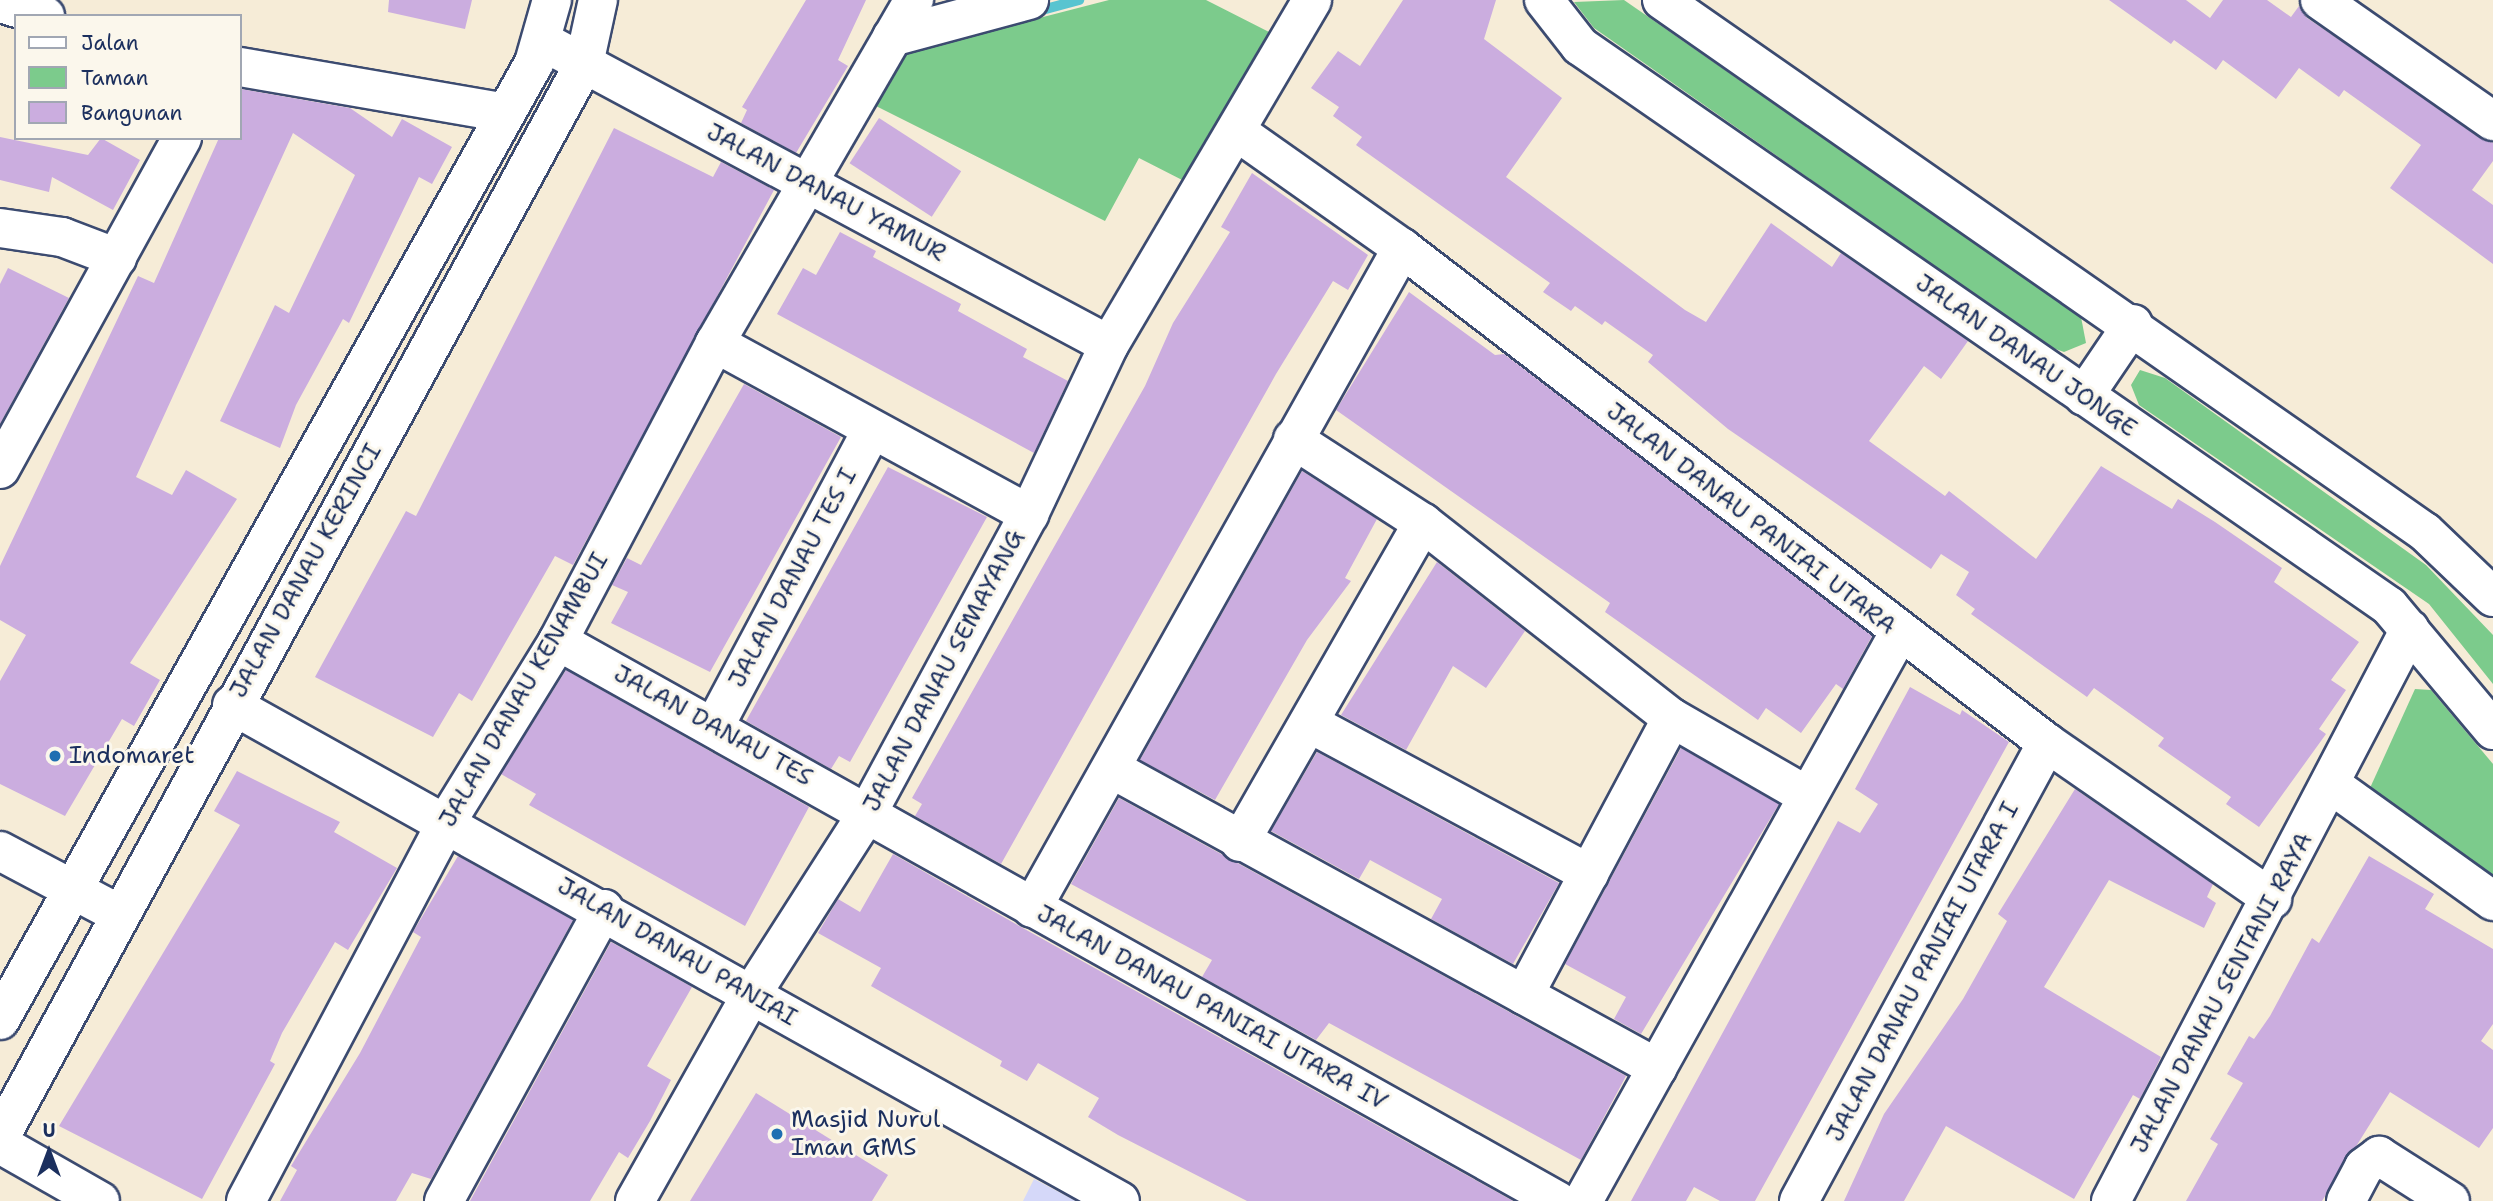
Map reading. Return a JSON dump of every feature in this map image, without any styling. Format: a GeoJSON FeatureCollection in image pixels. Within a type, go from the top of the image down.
{"type":"FeatureCollection","features":[{"type":"Feature","properties":{"kind":"street","name":"JALAN DANAU KERINCI"},"geometry":{"type":"LineString","coordinates":[[0,1020],[505,113],[542,41],[552,0]]}},
{"type":"Feature","properties":{"kind":"street","name":"JALAN DANAU KERINCI"},"geometry":{"type":"LineString","coordinates":[[0,1138],[117,913],[584,64],[598,0]]}},
{"type":"Feature","properties":{"kind":"street","name":"JALAN DANAU KENAMBUI"},"geometry":{"type":"LineString","coordinates":[[246,1201],[447,821],[558,640],[715,343],[914,0]]}},
{"type":"Feature","properties":{"kind":"street"},"geometry":{"type":"LineString","coordinates":[[892,37],[1029,0]]}},
{"type":"Feature","properties":{"kind":"street","name":"JALAN DANAU SEMAYANG"},"geometry":{"type":"LineString","coordinates":[[635,1201],[751,995],[868,812],[1029,514],[1109,345],[1312,0]]}},
{"type":"Feature","properties":{"kind":"street","name":"JALAN DANAU JONGE"},"geometry":{"type":"LineString","coordinates":[[1544,0],[1580,46],[2389,606],[2493,730]]}},
{"type":"Feature","properties":{"kind":"street"},"geometry":{"type":"LineString","coordinates":[[1661,0],[2133,324],[2426,532],[2493,597]]}},
{"type":"Feature","properties":{"kind":"street"},"geometry":{"type":"LineString","coordinates":[[2320,0],[2493,121]]}},
{"type":"Feature","properties":{"kind":"street"},"geometry":{"type":"LineString","coordinates":[[0,4],[38,14]]}},
{"type":"Feature","properties":{"kind":"street","name":"JALAN DANAU YAMUR"},"geometry":{"type":"LineString","coordinates":[[542,41],[808,181],[1109,345]]}},
{"type":"Feature","properties":{"kind":"street"},"geometry":{"type":"LineString","coordinates":[[242,67],[505,113]]}},
{"type":"Feature","properties":{"kind":"street","name":"JALAN DANAU PANIAI UTARA"},"geometry":{"type":"LineString","coordinates":[[1236,131],[1402,248],[1899,633],[2047,743],[2272,899]]}},
{"type":"Feature","properties":{"kind":"street"},"geometry":{"type":"LineString","coordinates":[[0,469],[181,140]]}},
{"type":"Feature","properties":{"kind":"street"},"geometry":{"type":"LineString","coordinates":[[0,228],[62,237],[117,258]]}},
{"type":"Feature","properties":{"kind":"street"},"geometry":{"type":"LineString","coordinates":[[1032,908],[1402,248]]}},
{"type":"Feature","properties":{"kind":"street"},"geometry":{"type":"LineString","coordinates":[[2084,396],[2133,324]]}},
{"type":"Feature","properties":{"kind":"street"},"geometry":{"type":"LineString","coordinates":[[715,343],[871,431],[1029,514]]}},
{"type":"Feature","properties":{"kind":"street","name":"JALAN DANAU TES I"},"geometry":{"type":"LineString","coordinates":[[715,725],[871,431]]}},
{"type":"Feature","properties":{"kind":"street"},"geometry":{"type":"LineString","coordinates":[[1293,439],[1423,523],[1672,718],[1806,795]]}},
{"type":"Feature","properties":{"kind":"street"},"geometry":{"type":"LineString","coordinates":[[1240,842],[1311,724],[1423,523]]}},
{"type":"Feature","properties":{"kind":"street","name":"JALAN DANAU SENTANI RAYA"},"geometry":{"type":"LineString","coordinates":[[2111,1201],[2333,786],[2410,629]]}},
{"type":"Feature","properties":{"kind":"street"},"geometry":{"type":"LineString","coordinates":[[1583,1201],[1806,795],[1899,633]]}},
{"type":"Feature","properties":{"kind":"street","name":"JALAN DANAU TES"},"geometry":{"type":"LineString","coordinates":[[558,640],[868,812]]}},
{"type":"Feature","properties":{"kind":"street","name":"JALAN DANAU PANIAI"},"geometry":{"type":"LineString","coordinates":[[232,705],[447,821],[1120,1201]]}},
{"type":"Feature","properties":{"kind":"street"},"geometry":{"type":"LineString","coordinates":[[1524,995],[1672,718]]}},
{"type":"Feature","properties":{"kind":"street"},"geometry":{"type":"LineString","coordinates":[[1311,724],[1589,874]]}},
{"type":"Feature","properties":{"kind":"street","name":"JALAN DANAU PANIAI UTARA I"},"geometry":{"type":"LineString","coordinates":[[1799,1201],[2047,743]]}},
{"type":"Feature","properties":{"kind":"street"},"geometry":{"type":"LineString","coordinates":[[1112,769],[1240,842],[1657,1068]]}},
{"type":"Feature","properties":{"kind":"street"},"geometry":{"type":"LineString","coordinates":[[2333,786],[2493,901]]}},
{"type":"Feature","properties":{"kind":"street","name":"JALAN DANAU PANIAI UTARA IV"},"geometry":{"type":"LineString","coordinates":[[868,812],[1032,908],[1558,1201]]}},
{"type":"Feature","properties":{"kind":"street"},"geometry":{"type":"LineString","coordinates":[[0,850],[117,913]]}},
{"type":"Feature","properties":{"kind":"street"},"geometry":{"type":"LineString","coordinates":[[444,1201],[604,909]]}},
{"type":"Feature","properties":{"kind":"street"},"geometry":{"type":"LineString","coordinates":[[0,1144],[100,1201]]}},
{"type":"Feature","properties":{"kind":"street"},"geometry":{"type":"LineString","coordinates":[[2346,1201],[2371,1158],[2386,1156],[2449,1201]]}},
{"type":"Feature","properties":{"kind":"shaded area"},"geometry":{"type":"Polygon","coordinates":[[[1034,1179],[1076,1201],[1023,1201],[1034,1179]]]}},
{"type":"Feature","properties":{"kind":"green space"},"geometry":{"type":"Polygon","coordinates":[[[1109,0],[1206,0],[1277,36],[1190,184],[1139,158],[1105,221],[870,103],[904,53],[1109,0]]]}},
{"type":"Feature","properties":{"kind":"green space"},"geometry":{"type":"Polygon","coordinates":[[[1624,0],[2081,317],[2086,343],[2064,352],[2050,347],[1594,28],[1574,2],[1624,0]]]}},
{"type":"Feature","properties":{"kind":"green space"},"geometry":{"type":"Polygon","coordinates":[[[2140,370],[2165,378],[2426,565],[2493,635],[2493,684],[2429,604],[2139,405],[2131,385],[2140,370]]]}},
{"type":"Feature","properties":{"kind":"green space"},"geometry":{"type":"Polygon","coordinates":[[[2415,689],[2431,690],[2493,764],[2493,881],[2370,788],[2415,689]]]}},
{"type":"Feature","properties":{"kind":"building"},"geometry":{"type":"Polygon","coordinates":[[[389,0],[472,0],[465,29],[388,12],[389,0]]]}},
{"type":"Feature","properties":{"kind":"building"},"geometry":{"type":"Polygon","coordinates":[[[806,0],[866,0],[838,60],[848,66],[796,153],[741,123],[747,110],[742,107],[806,0]]]}},
{"type":"Feature","properties":{"kind":"building"},"geometry":{"type":"Polygon","coordinates":[[[1403,0],[1496,0],[1484,39],[1562,98],[1506,177],[1685,310],[1706,322],[1771,223],[1832,267],[1841,253],[1968,341],[1941,379],[1924,366],[1869,441],[1945,496],[1949,491],[2036,559],[2101,466],[2172,509],[2178,499],[2215,522],[2282,568],[2274,582],[2359,642],[2331,680],[2346,690],[2319,729],[2326,734],[2259,827],[2226,804],[2231,797],[2158,746],[2164,738],[2094,688],[2087,697],[1971,614],[1975,609],[1956,595],[1969,572],[1941,554],[1931,569],[1728,429],[1648,362],[1653,355],[1605,321],[1602,325],[1575,306],[1571,311],[1543,292],[1550,283],[1356,145],[1362,137],[1333,116],[1339,107],[1311,88],[1338,51],[1360,66],[1403,0]]]}},
{"type":"Feature","properties":{"kind":"building"},"geometry":{"type":"Polygon","coordinates":[[[2109,0],[2186,0],[2210,18],[2223,0],[2267,0],[2291,17],[2299,6],[2307,18],[2493,143],[2493,161],[2472,190],[2493,205],[2493,264],[2390,188],[2421,145],[2344,90],[2339,97],[2299,68],[2276,99],[2223,60],[2216,70],[2174,40],[2171,44],[2109,0]]]}},
{"type":"Feature","properties":{"kind":"building"},"geometry":{"type":"Polygon","coordinates":[[[242,89],[350,108],[392,137],[402,119],[452,147],[432,184],[419,177],[349,323],[343,319],[296,405],[280,448],[220,421],[275,305],[289,313],[355,175],[293,133],[136,477],[172,495],[186,470],[237,499],[130,663],[160,680],[134,726],[122,719],[65,816],[0,784],[0,681],[26,635],[0,620],[0,566],[138,276],[154,283],[218,140],[242,140],[242,89]]]}},
{"type":"Feature","properties":{"kind":"building"},"geometry":{"type":"Polygon","coordinates":[[[879,118],[961,171],[932,217],[850,163],[879,118]]]}},
{"type":"Feature","properties":{"kind":"building"},"geometry":{"type":"Polygon","coordinates":[[[614,128],[713,177],[721,162],[774,190],[573,565],[555,556],[472,701],[459,693],[433,737],[315,677],[406,511],[416,516],[614,128]]]}},
{"type":"Feature","properties":{"kind":"building"},"geometry":{"type":"Polygon","coordinates":[[[0,137],[88,155],[99,140],[105,140],[140,160],[113,210],[52,177],[49,192],[0,180],[0,137]]]}},
{"type":"Feature","properties":{"kind":"building"},"geometry":{"type":"Polygon","coordinates":[[[1252,173],[1368,255],[1348,290],[1333,281],[1276,374],[1001,864],[915,816],[922,804],[912,798],[1145,386],[1173,323],[1230,232],[1221,227],[1252,173]]]}},
{"type":"Feature","properties":{"kind":"building"},"geometry":{"type":"Polygon","coordinates":[[[840,232],[876,251],[873,257],[961,304],[958,311],[1027,349],[1023,357],[1068,381],[1034,453],[777,314],[803,268],[816,275],[840,232]]]}},
{"type":"Feature","properties":{"kind":"building"},"geometry":{"type":"Polygon","coordinates":[[[8,268],[69,298],[0,424],[0,284],[8,268]]]}},
{"type":"Feature","properties":{"kind":"building"},"geometry":{"type":"Polygon","coordinates":[[[1409,292],[1495,355],[1504,354],[1872,636],[1843,689],[1836,684],[1801,733],[1766,708],[1758,720],[1605,612],[1610,603],[1336,410],[1409,292]]]}},
{"type":"Feature","properties":{"kind":"building"},"geometry":{"type":"Polygon","coordinates":[[[744,384],[841,437],[710,672],[611,623],[628,592],[612,585],[627,558],[641,565],[744,384]]]}},
{"type":"Feature","properties":{"kind":"building"},"geometry":{"type":"Polygon","coordinates":[[[888,467],[987,517],[850,762],[839,756],[831,769],[746,721],[888,467]]]}},
{"type":"Feature","properties":{"kind":"building"},"geometry":{"type":"Polygon","coordinates":[[[1302,471],[1377,519],[1345,578],[1351,581],[1307,640],[1215,800],[1140,760],[1302,471]]]}},
{"type":"Feature","properties":{"kind":"building"},"geometry":{"type":"Polygon","coordinates":[[[1437,562],[1525,631],[1486,688],[1453,666],[1406,750],[1341,715],[1437,562]]]}},
{"type":"Feature","properties":{"kind":"building"},"geometry":{"type":"Polygon","coordinates":[[[566,670],[809,807],[745,926],[529,805],[536,794],[501,774],[566,670]]]}},
{"type":"Feature","properties":{"kind":"building"},"geometry":{"type":"Polygon","coordinates":[[[1910,687],[1960,715],[1962,710],[2009,742],[1755,1201],[1720,1201],[1694,1187],[1686,1201],[1631,1201],[1838,821],[1860,833],[1878,804],[1855,789],[1910,687]]]}},
{"type":"Feature","properties":{"kind":"building"},"geometry":{"type":"Polygon","coordinates":[[[1681,748],[1779,804],[1641,1034],[1614,1019],[1626,997],[1565,964],[1681,748]]]}},
{"type":"Feature","properties":{"kind":"building"},"geometry":{"type":"Polygon","coordinates":[[[1317,752],[1559,883],[1513,964],[1431,919],[1442,899],[1370,860],[1359,879],[1271,831],[1317,752]]]}},
{"type":"Feature","properties":{"kind":"building"},"geometry":{"type":"Polygon","coordinates":[[[237,771],[340,822],[334,832],[397,868],[348,950],[335,942],[282,1033],[270,1061],[275,1064],[202,1199],[59,1126],[240,825],[214,811],[237,771]]]}},
{"type":"Feature","properties":{"kind":"building"},"geometry":{"type":"Polygon","coordinates":[[[2075,789],[2213,884],[2207,897],[2216,903],[2204,928],[2109,880],[2044,987],[2161,1057],[2140,1099],[2133,1095],[2074,1199],[1946,1126],[1904,1201],[1844,1201],[1884,1114],[1963,999],[2007,921],[1998,914],[2075,789]]]}},
{"type":"Feature","properties":{"kind":"building"},"geometry":{"type":"Polygon","coordinates":[[[1119,798],[1626,1076],[1581,1160],[1329,1023],[1316,1040],[1202,977],[1212,960],[1071,884],[1119,798]]]}},
{"type":"Feature","properties":{"kind":"building"},"geometry":{"type":"Polygon","coordinates":[[[893,854],[1513,1201],[1247,1201],[1118,1135],[1088,1117],[1099,1098],[1038,1063],[1027,1081],[1000,1066],[1002,1061],[871,986],[881,968],[818,933],[838,899],[860,912],[893,854]]]}},
{"type":"Feature","properties":{"kind":"building"},"geometry":{"type":"Polygon","coordinates":[[[458,856],[573,920],[431,1179],[412,1173],[396,1201],[280,1201],[297,1170],[291,1166],[360,1053],[421,937],[413,932],[458,856]]]}},
{"type":"Feature","properties":{"kind":"building"},"geometry":{"type":"Polygon","coordinates":[[[2369,856],[2434,894],[2425,909],[2493,949],[2493,1024],[2481,1041],[2493,1050],[2493,1128],[2479,1148],[2390,1092],[2322,1201],[2186,1201],[2218,1144],[2210,1139],[2243,1083],[2227,1074],[2249,1036],[2254,1039],[2270,1016],[2312,938],[2319,943],[2369,856]]]}},
{"type":"Feature","properties":{"kind":"building"},"geometry":{"type":"Polygon","coordinates":[[[611,942],[692,987],[647,1066],[671,1080],[650,1121],[628,1158],[619,1152],[590,1201],[470,1201],[611,942]]]}},
{"type":"Feature","properties":{"kind":"building","name":"Masjid Nurul Iman GMS"},"geometry":{"type":"Polygon","coordinates":[[[756,1093],[888,1175],[872,1201],[690,1201],[756,1093]]]}},
{"type":"Feature","properties":{"kind":"waterway"},"geometry":{"type":"LineString","coordinates":[[1031,13],[1079,0]]}},
{"type":"Feature","properties":{"kind":"place","name":"Indomaret"},"geometry":{"type":"Point","coordinates":[55,756]}},
{"type":"Feature","properties":{"kind":"place","name":"Masjid Nurul Iman GMS"},"geometry":{"type":"Point","coordinates":[777,1134]}}]}
